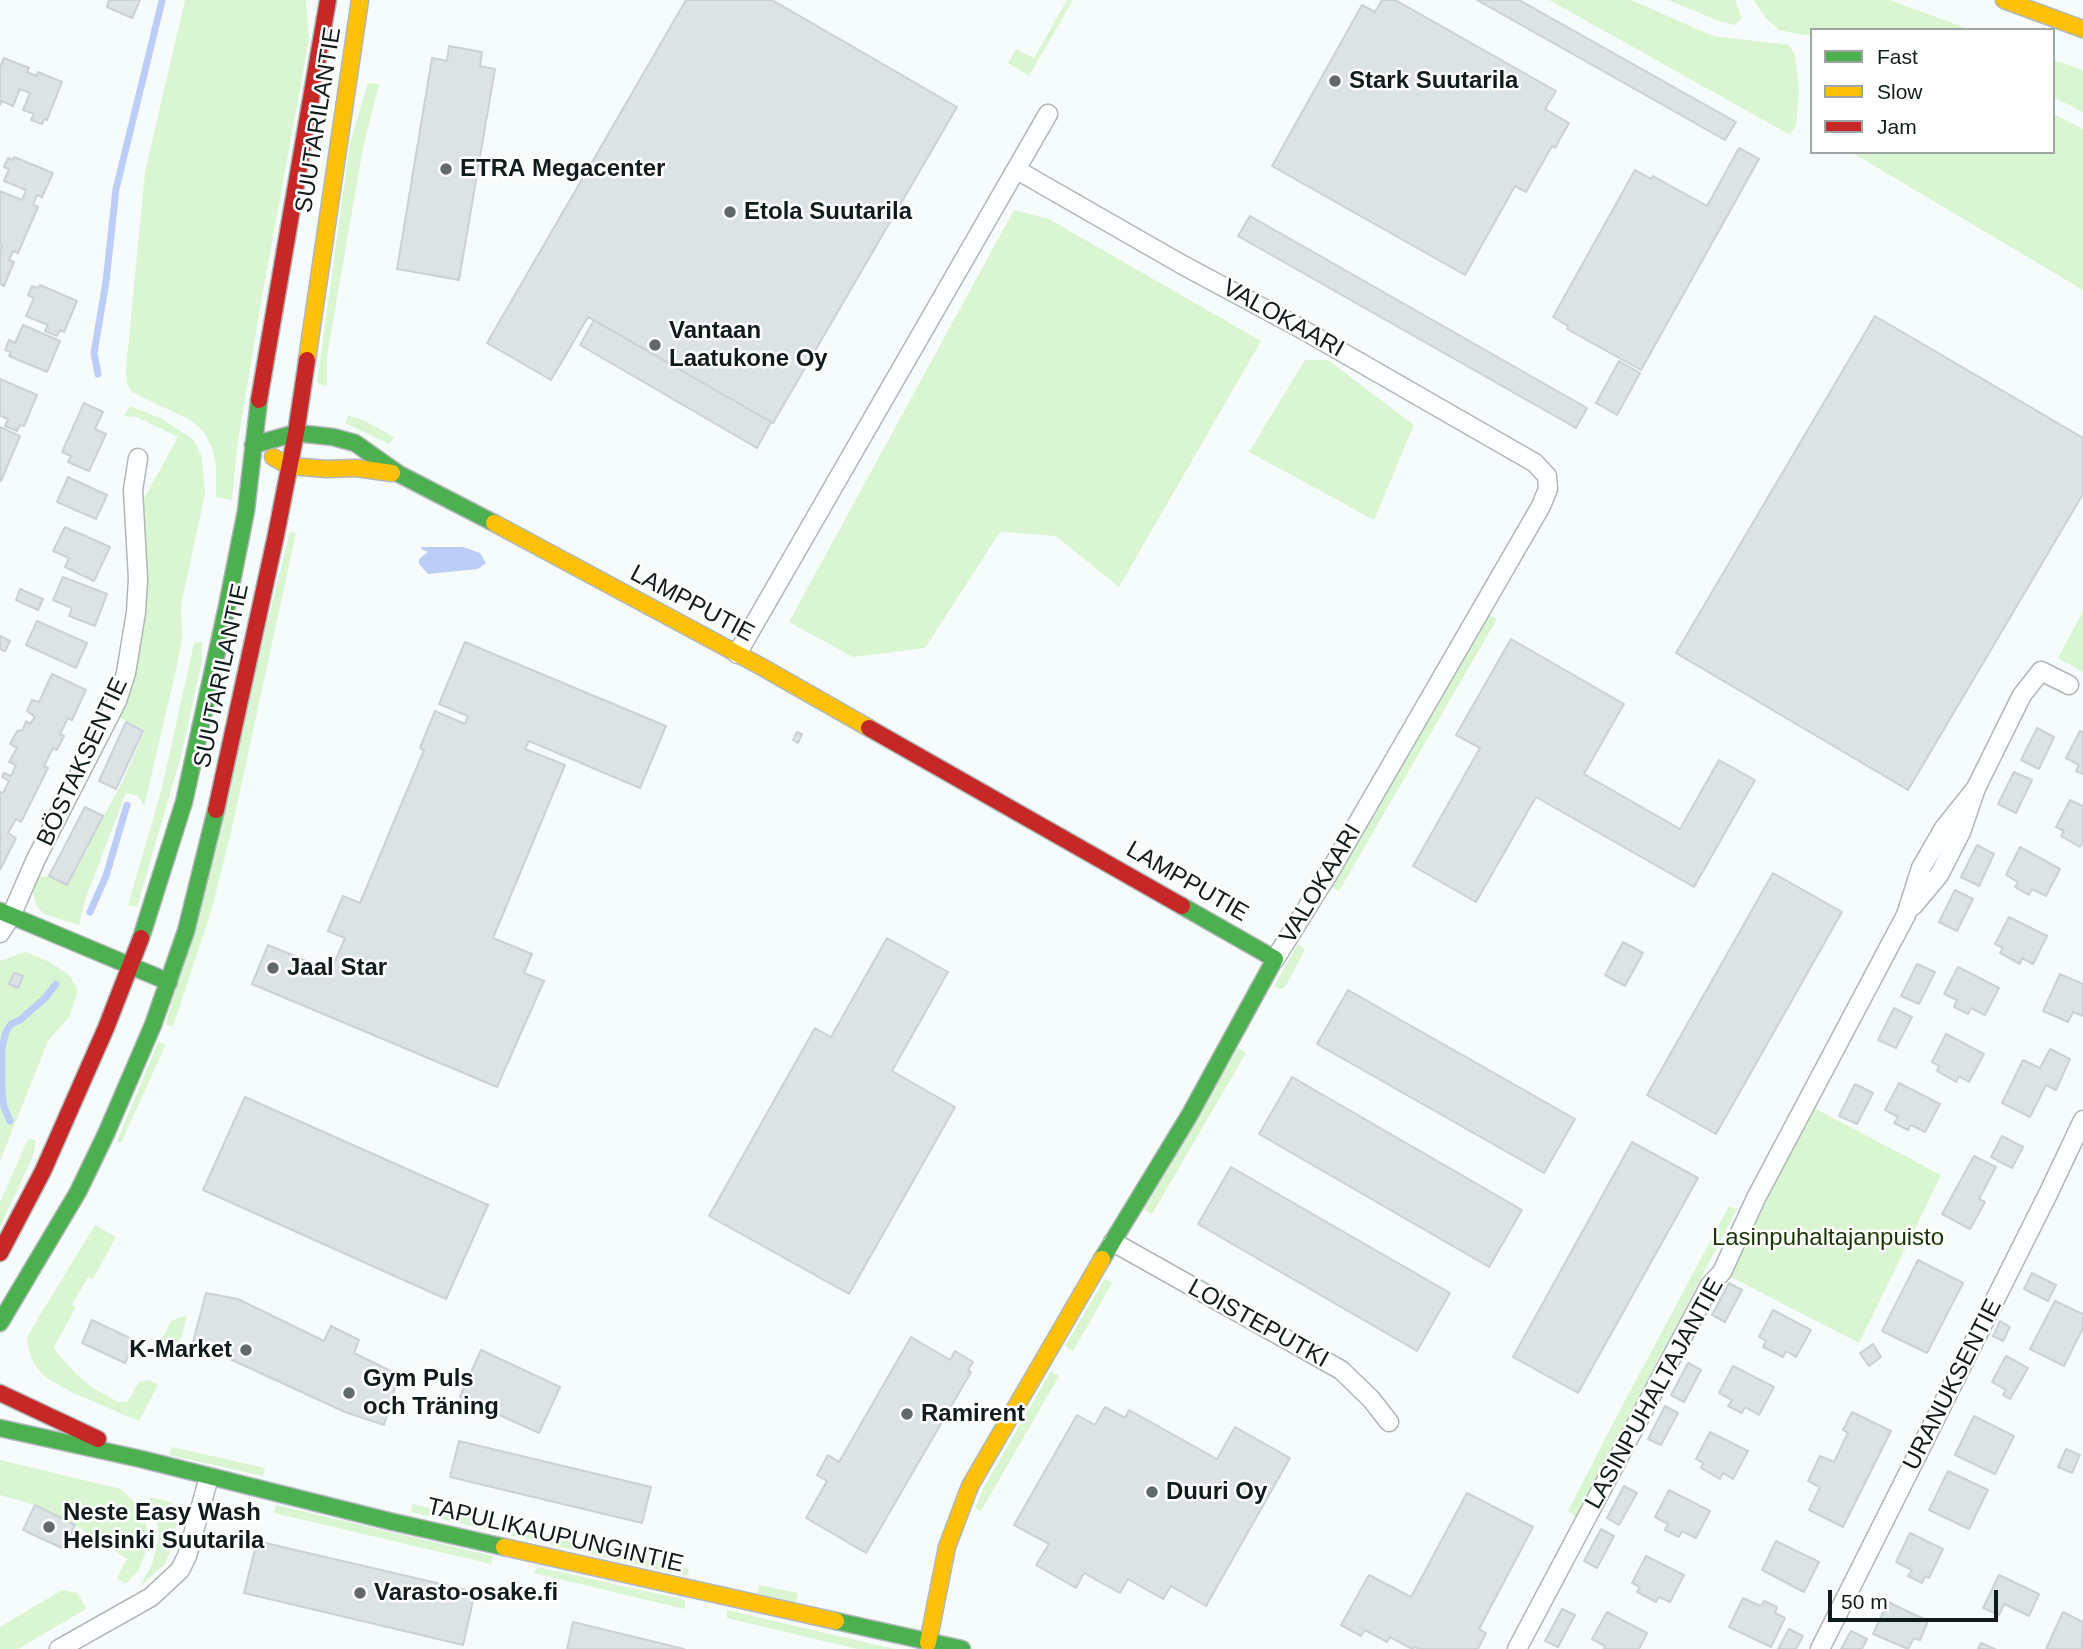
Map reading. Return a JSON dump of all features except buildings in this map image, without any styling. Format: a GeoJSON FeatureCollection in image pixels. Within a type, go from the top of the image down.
{"type":"FeatureCollection","features":[{"type":"Feature","properties":{"kind":"main road","name":"SUUTARILANTIE"},"geometry":{"type":"LineString","coordinates":[[0,1253],[43,1171],[106,1028],[146,925],[184,802],[246,511],[253,445],[328,0]]}},
{"type":"Feature","properties":{"kind":"main road","name":"SUUTARILANTIE"},"geometry":{"type":"LineString","coordinates":[[0,1323],[78,1192],[142,1053],[186,931],[214,819],[296,433],[360,0]]}},
{"type":"Feature","properties":{"kind":"main road"},"geometry":{"type":"LineString","coordinates":[[2004,0],[2083,29]]}},
{"type":"Feature","properties":{"kind":"main road","name":"LAMPPUTIE"},"geometry":{"type":"LineString","coordinates":[[253,445],[296,433],[333,437],[355,443],[399,474],[737,654],[1275,959]]}},
{"type":"Feature","properties":{"kind":"main road","name":"LAMPPUTIE"},"geometry":{"type":"LineString","coordinates":[[253,445],[289,466],[356,468],[399,474]]}},
{"type":"Feature","properties":{"kind":"main road"},"geometry":{"type":"LineString","coordinates":[[5,914],[169,982]]}},
{"type":"Feature","properties":{"kind":"main road"},"geometry":{"type":"LineString","coordinates":[[928,1643],[947,1547],[970,1486],[1189,1116],[1275,959]]}},
{"type":"Feature","properties":{"kind":"main road","name":"TAPULIKAUPUNGINTIE"},"geometry":{"type":"LineString","coordinates":[[0,1393],[141,1459]]}},
{"type":"Feature","properties":{"kind":"main road","name":"TAPULIKAUPUNGINTIE"},"geometry":{"type":"LineString","coordinates":[[0,1428],[141,1459],[389,1521],[962,1649]]}},
{"type":"Feature","properties":{"kind":"street"},"geometry":{"type":"LineString","coordinates":[[737,654],[1048,114]]}},
{"type":"Feature","properties":{"kind":"street","name":"VALOKAARI"},"geometry":{"type":"LineString","coordinates":[[1017,170],[1535,463],[1547,475],[1548,489],[1541,506],[1330,871],[1275,959]]}},
{"type":"Feature","properties":{"kind":"street","name":"BÖSTAKSENTIE"},"geometry":{"type":"LineString","coordinates":[[0,933],[5,914],[117,701],[126,673],[137,601],[133,490],[138,458]]}},
{"type":"Feature","properties":{"kind":"street","name":"LASINPUHALTAJANTIE"},"geometry":{"type":"LineString","coordinates":[[1517,1649],[1710,1285],[1722,1272],[1756,1198],[1906,915],[1921,868],[1944,828],[1976,788],[2022,695],[2041,671],[2069,685]]}},
{"type":"Feature","properties":{"kind":"street","name":"URANUKSENTIE"},"geometry":{"type":"LineString","coordinates":[[1820,1649],[2083,1120]]}},
{"type":"Feature","properties":{"kind":"street","name":"LOISTEPUTKI"},"geometry":{"type":"LineString","coordinates":[[1114,1242],[1341,1370],[1371,1399],[1389,1422]]}},
{"type":"Feature","properties":{"kind":"street"},"geometry":{"type":"LineString","coordinates":[[60,1649],[151,1597],[180,1570],[187,1556],[209,1477]]}},
{"type":"Feature","properties":{"kind":"green space"},"geometry":{"type":"Polygon","coordinates":[[[185,0],[306,0],[309,39],[259,314],[237,448],[232,500],[216,497],[216,465],[204,432],[192,421],[132,392],[127,384],[126,369],[145,172],[185,0]]]}},
{"type":"Feature","properties":{"kind":"green space"},"geometry":{"type":"Polygon","coordinates":[[[1067,0],[1073,0],[1029,76],[1008,63],[1016,49],[1034,58],[1067,0]]]}},
{"type":"Feature","properties":{"kind":"green space"},"geometry":{"type":"Polygon","coordinates":[[[1549,0],[1631,0],[1713,36],[1789,45],[1795,55],[1799,89],[1796,125],[1790,135],[1549,0]]]}},
{"type":"Feature","properties":{"kind":"green space"},"geometry":{"type":"Polygon","coordinates":[[[1668,0],[1735,0],[1742,18],[1735,25],[1668,0]]]}},
{"type":"Feature","properties":{"kind":"green space"},"geometry":{"type":"Polygon","coordinates":[[[1754,0],[1890,0],[1966,28],[1810,28],[1810,35],[1804,35],[1779,30],[1765,17],[1754,0]]]}},
{"type":"Feature","properties":{"kind":"green space"},"geometry":{"type":"Polygon","coordinates":[[[2055,61],[2083,70],[2083,112],[2055,98],[2055,61]]]}},
{"type":"Feature","properties":{"kind":"green space"},"geometry":{"type":"Polygon","coordinates":[[[368,83],[379,84],[363,148],[327,356],[327,386],[317,383],[350,143],[368,83]]]}},
{"type":"Feature","properties":{"kind":"green space"},"geometry":{"type":"Polygon","coordinates":[[[2055,115],[2083,129],[2083,290],[1854,154],[2055,154],[2055,115]]]}},
{"type":"Feature","properties":{"kind":"green space"},"geometry":{"type":"Polygon","coordinates":[[[1014,210],[1049,219],[1261,341],[1119,587],[1056,536],[1000,532],[925,648],[853,657],[789,622],[1014,210]]]}},
{"type":"Feature","properties":{"kind":"green space"},"geometry":{"type":"Polygon","coordinates":[[[1305,360],[1328,360],[1414,425],[1374,520],[1249,452],[1305,360]]]}},
{"type":"Feature","properties":{"kind":"green space"},"geometry":{"type":"Polygon","coordinates":[[[130,406],[162,419],[193,439],[202,457],[205,494],[181,605],[182,639],[177,666],[144,806],[138,796],[126,793],[85,900],[79,925],[44,914],[37,907],[33,893],[39,877],[49,876],[66,884],[122,783],[145,730],[120,718],[141,645],[145,599],[140,506],[178,437],[137,417],[124,416],[130,406]]]}},
{"type":"Feature","properties":{"kind":"green space"},"geometry":{"type":"Polygon","coordinates":[[[348,415],[394,437],[389,444],[345,423],[348,415]]]}},
{"type":"Feature","properties":{"kind":"green space"},"geometry":{"type":"Polygon","coordinates":[[[290,532],[296,533],[232,828],[211,912],[173,1027],[166,1024],[290,532]]]}},
{"type":"Feature","properties":{"kind":"green space"},"geometry":{"type":"Polygon","coordinates":[[[2083,611],[2083,672],[2058,658],[2083,611]]]}},
{"type":"Feature","properties":{"kind":"green space"},"geometry":{"type":"Polygon","coordinates":[[[1489,615],[1497,619],[1339,891],[1331,887],[1489,615]]]}},
{"type":"Feature","properties":{"kind":"green space"},"geometry":{"type":"Polygon","coordinates":[[[202,642],[202,661],[181,756],[137,907],[128,905],[162,788],[194,643],[202,642]]]}},
{"type":"Feature","properties":{"kind":"green space"},"geometry":{"type":"Polygon","coordinates":[[[1298,944],[1305,950],[1285,987],[1280,989],[1274,986],[1298,944]]]}},
{"type":"Feature","properties":{"kind":"green space"},"geometry":{"type":"Polygon","coordinates":[[[25,952],[50,962],[70,976],[78,990],[70,1016],[48,1041],[0,1161],[0,961],[25,952]]]}},
{"type":"Feature","properties":{"kind":"green space"},"geometry":{"type":"Polygon","coordinates":[[[158,1042],[166,1044],[121,1143],[117,1141],[158,1042]]]}},
{"type":"Feature","properties":{"kind":"green space"},"geometry":{"type":"Polygon","coordinates":[[[1238,1048],[1246,1053],[1152,1214],[1144,1210],[1238,1048]]]}},
{"type":"Feature","properties":{"kind":"green space","name":"Lasinpuhaltajanpuisto"},"geometry":{"type":"Polygon","coordinates":[[[1812,1107],[1941,1175],[1859,1343],[1727,1275],[1812,1107]]]}},
{"type":"Feature","properties":{"kind":"green space"},"geometry":{"type":"Polygon","coordinates":[[[28,1139],[36,1140],[33,1156],[0,1227],[0,1202],[28,1139]]]}},
{"type":"Feature","properties":{"kind":"green space"},"geometry":{"type":"Polygon","coordinates":[[[1729,1206],[1737,1209],[1576,1517],[1568,1511],[1729,1206]]]}},
{"type":"Feature","properties":{"kind":"green space"},"geometry":{"type":"Polygon","coordinates":[[[95,1225],[116,1237],[93,1279],[88,1277],[72,1305],[76,1307],[54,1347],[76,1374],[93,1388],[118,1402],[127,1402],[139,1382],[148,1380],[158,1385],[139,1421],[73,1393],[45,1377],[34,1364],[28,1348],[27,1338],[31,1330],[95,1225]]]}},
{"type":"Feature","properties":{"kind":"green space"},"geometry":{"type":"Polygon","coordinates":[[[1105,1279],[1112,1283],[1073,1351],[1065,1346],[1105,1279]]]}},
{"type":"Feature","properties":{"kind":"green space"},"geometry":{"type":"Polygon","coordinates":[[[187,1315],[182,1335],[171,1357],[156,1352],[171,1321],[187,1315]]]}},
{"type":"Feature","properties":{"kind":"green space"},"geometry":{"type":"Polygon","coordinates":[[[1051,1371],[1059,1376],[981,1511],[975,1508],[984,1487],[1051,1371]]]}},
{"type":"Feature","properties":{"kind":"green space"},"geometry":{"type":"Polygon","coordinates":[[[172,1447],[265,1468],[263,1476],[169,1455],[172,1447]]]}},
{"type":"Feature","properties":{"kind":"green space"},"geometry":{"type":"Polygon","coordinates":[[[0,1460],[121,1489],[140,1508],[146,1523],[147,1549],[138,1571],[126,1584],[117,1578],[127,1559],[75,1525],[35,1505],[0,1495],[0,1460]]]}},
{"type":"Feature","properties":{"kind":"green space"},"geometry":{"type":"Polygon","coordinates":[[[151,1497],[173,1503],[177,1522],[173,1547],[164,1565],[139,1587],[152,1565],[159,1536],[149,1500],[151,1497]]]}},
{"type":"Feature","properties":{"kind":"green space"},"geometry":{"type":"Polygon","coordinates":[[[412,1504],[689,1569],[687,1576],[411,1512],[412,1504]]]}},
{"type":"Feature","properties":{"kind":"green space"},"geometry":{"type":"Polygon","coordinates":[[[276,1505],[493,1556],[491,1564],[274,1513],[276,1505]]]}},
{"type":"Feature","properties":{"kind":"green space"},"geometry":{"type":"Polygon","coordinates":[[[538,1567],[685,1600],[685,1609],[534,1573],[538,1567]]]}},
{"type":"Feature","properties":{"kind":"green space"},"geometry":{"type":"Polygon","coordinates":[[[759,1585],[798,1593],[796,1602],[757,1593],[759,1585]]]}},
{"type":"Feature","properties":{"kind":"green space"},"geometry":{"type":"Polygon","coordinates":[[[62,1590],[78,1593],[86,1609],[18,1649],[0,1649],[0,1627],[62,1590]]]}},
{"type":"Feature","properties":{"kind":"green space"},"geometry":{"type":"Polygon","coordinates":[[[727,1610],[896,1649],[857,1649],[727,1618],[727,1610]]]}},
{"type":"Feature","properties":{"kind":"water"},"geometry":{"type":"Polygon","coordinates":[[[463,547],[480,553],[486,563],[478,569],[428,574],[419,564],[419,559],[428,552],[421,549],[463,547]]]}},
{"type":"Feature","properties":{"kind":"waterway"},"geometry":{"type":"LineString","coordinates":[[98,374],[94,353],[106,282],[116,189],[162,1]]}},
{"type":"Feature","properties":{"kind":"waterway"},"geometry":{"type":"LineString","coordinates":[[90,912],[106,876],[127,805]]}},
{"type":"Feature","properties":{"kind":"waterway"},"geometry":{"type":"LineString","coordinates":[[10,1121],[4,1107],[2,1091],[2,1048],[6,1032],[11,1024],[20,1020],[45,998],[56,984]]}},
{"type":"Feature","properties":{"kind":"traffic: fast"},"geometry":{"type":"LineString","coordinates":[[141,938],[184,802],[226,611],[246,511],[259,400]]}},
{"type":"Feature","properties":{"kind":"traffic: fast"},"geometry":{"type":"LineString","coordinates":[[253,445],[296,433],[333,437],[355,443],[399,474],[494,523]]}},
{"type":"Feature","properties":{"kind":"traffic: fast"},"geometry":{"type":"LineString","coordinates":[[0,1323],[78,1192],[153,1025],[186,931],[216,810]]}},
{"type":"Feature","properties":{"kind":"traffic: fast"},"geometry":{"type":"LineString","coordinates":[[1102,1259],[1189,1116],[1275,959],[1182,906]]}},
{"type":"Feature","properties":{"kind":"traffic: fast"},"geometry":{"type":"LineString","coordinates":[[0,911],[169,982]]}},
{"type":"Feature","properties":{"kind":"traffic: fast"},"geometry":{"type":"LineString","coordinates":[[0,1428],[141,1459],[504,1547]]}},
{"type":"Feature","properties":{"kind":"traffic: fast"},"geometry":{"type":"LineString","coordinates":[[836,1621],[962,1649]]}},
{"type":"Feature","properties":{"kind":"traffic: slow"},"geometry":{"type":"LineString","coordinates":[[307,360],[360,0]]}},
{"type":"Feature","properties":{"kind":"traffic: slow"},"geometry":{"type":"LineString","coordinates":[[2004,0],[2083,29]]}},
{"type":"Feature","properties":{"kind":"traffic: slow"},"geometry":{"type":"LineString","coordinates":[[273,457],[289,466],[356,468],[392,473]]}},
{"type":"Feature","properties":{"kind":"traffic: slow"},"geometry":{"type":"LineString","coordinates":[[494,523],[762,667],[869,728]]}},
{"type":"Feature","properties":{"kind":"traffic: slow"},"geometry":{"type":"LineString","coordinates":[[928,1643],[947,1547],[970,1486],[1102,1259]]}},
{"type":"Feature","properties":{"kind":"traffic: slow"},"geometry":{"type":"LineString","coordinates":[[504,1547],[836,1621]]}},
{"type":"Feature","properties":{"kind":"traffic: jam"},"geometry":{"type":"LineString","coordinates":[[259,400],[328,0]]}},
{"type":"Feature","properties":{"kind":"traffic: jam"},"geometry":{"type":"LineString","coordinates":[[216,810],[276,535],[307,360]]}},
{"type":"Feature","properties":{"kind":"traffic: jam"},"geometry":{"type":"LineString","coordinates":[[869,728],[1182,906]]}},
{"type":"Feature","properties":{"kind":"traffic: jam"},"geometry":{"type":"LineString","coordinates":[[0,1253],[43,1171],[106,1028],[141,938]]}},
{"type":"Feature","properties":{"kind":"traffic: jam"},"geometry":{"type":"LineString","coordinates":[[0,1393],[98,1439]]}},
{"type":"Feature","properties":{"kind":"place","name":"Stark Suutarila"},"geometry":{"type":"Point","coordinates":[1335,81]}},
{"type":"Feature","properties":{"kind":"place","name":"ETRA Megacenter"},"geometry":{"type":"Point","coordinates":[446,169]}},
{"type":"Feature","properties":{"kind":"place","name":"Etola Suutarila"},"geometry":{"type":"Point","coordinates":[730,212]}},
{"type":"Feature","properties":{"kind":"place","name":"Vantaan Laatukone Oy"},"geometry":{"type":"Point","coordinates":[655,345]}},
{"type":"Feature","properties":{"kind":"place","name":"Jaal Star"},"geometry":{"type":"Point","coordinates":[273,968]}},
{"type":"Feature","properties":{"kind":"place","name":"K-Market"},"geometry":{"type":"Point","coordinates":[246,1350]}},
{"type":"Feature","properties":{"kind":"place","name":"Gym Puls och Träning"},"geometry":{"type":"Point","coordinates":[349,1393]}},
{"type":"Feature","properties":{"kind":"place","name":"Ramirent"},"geometry":{"type":"Point","coordinates":[907,1414]}},
{"type":"Feature","properties":{"kind":"place","name":"Duuri Oy"},"geometry":{"type":"Point","coordinates":[1152,1492]}},
{"type":"Feature","properties":{"kind":"place","name":"Neste Easy Wash Helsinki Suutarila"},"geometry":{"type":"Point","coordinates":[49,1527]}},
{"type":"Feature","properties":{"kind":"place","name":"Varasto-osake.fi"},"geometry":{"type":"Point","coordinates":[360,1593]}}]}
